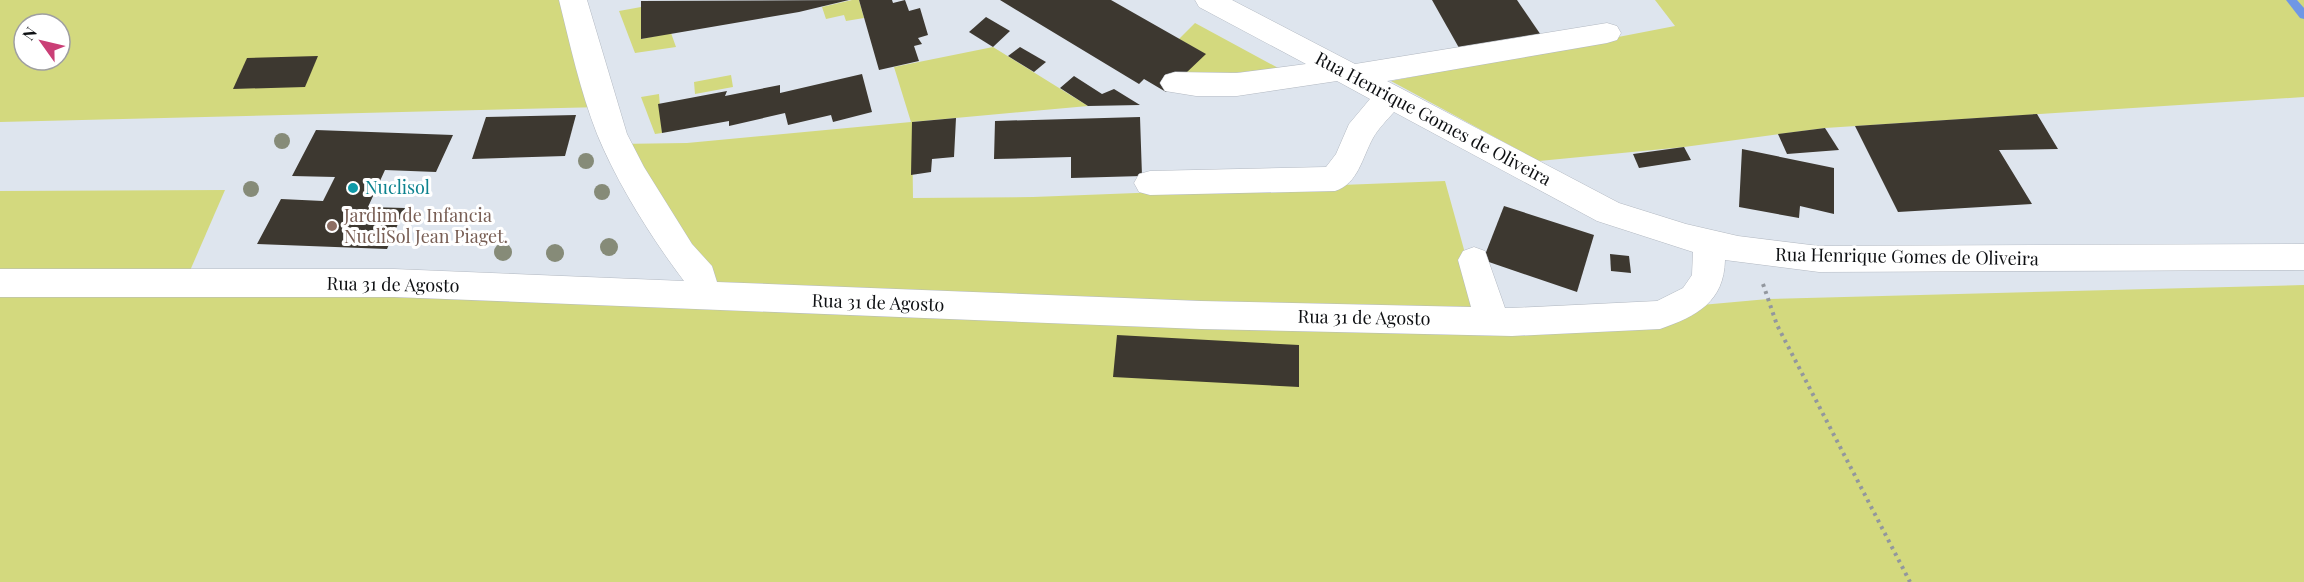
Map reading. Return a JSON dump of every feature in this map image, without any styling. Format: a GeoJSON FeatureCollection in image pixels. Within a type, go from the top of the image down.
{"type":"FeatureCollection","features":[{"type":"Feature","properties":{"kind":"street"},"geometry":{"type":"LineString","coordinates":[[573,0],[593,76],[612,134],[633,175],[681,253],[700,276],[704,297]]}},
{"type":"Feature","properties":{"kind":"street","name":"Rua Henrique Gomes de Oliveira"},"geometry":{"type":"LineString","coordinates":[[1209,0],[1608,212],[1677,237],[1755,254],[1819,259],[2304,257]]}},
{"type":"Feature","properties":{"kind":"street"},"geometry":{"type":"LineString","coordinates":[[1175,83],[1204,87],[1260,83],[1346,73],[1607,33]]}},
{"type":"Feature","properties":{"kind":"street"},"geometry":{"type":"LineString","coordinates":[[1150,183],[1335,179],[1349,159],[1360,132],[1390,96]]}},
{"type":"Feature","properties":{"kind":"street","name":"Rua 31 de Agosto"},"geometry":{"type":"LineString","coordinates":[[0,283],[394,284],[1201,315],[1492,321],[1660,315],[1695,298],[1708,277],[1709,244]]}},
{"type":"Feature","properties":{"kind":"street"},"geometry":{"type":"LineString","coordinates":[[1474,260],[1492,321]]}},
{"type":"Feature","properties":{"kind":"path"},"geometry":{"type":"LineString","coordinates":[[1755,254],[1777,325],[1910,582]]}},
{"type":"Feature","properties":{"kind":"green space"},"geometry":{"type":"Polygon","coordinates":[[[0,0],[574,0],[603,107],[0,122],[0,0]]]}},
{"type":"Feature","properties":{"kind":"green space"},"geometry":{"type":"Polygon","coordinates":[[[859,0],[864,18],[846,21],[844,15],[826,19],[822,7],[859,0]]]}},
{"type":"Feature","properties":{"kind":"green space"},"geometry":{"type":"Polygon","coordinates":[[[1655,0],[2304,0],[2304,97],[1825,128],[1684,147],[1539,161],[1391,81],[1675,26],[1655,0]]]}},
{"type":"Feature","properties":{"kind":"green space"},"geometry":{"type":"Polygon","coordinates":[[[641,7],[641,39],[671,33],[676,47],[635,53],[619,11],[641,7]]]}},
{"type":"Feature","properties":{"kind":"green space"},"geometry":{"type":"Polygon","coordinates":[[[1195,23],[1280,69],[1181,77],[1205,54],[1179,39],[1195,23]]]}},
{"type":"Feature","properties":{"kind":"green space"},"geometry":{"type":"Polygon","coordinates":[[[993,47],[1088,106],[912,122],[913,198],[1033,197],[1445,181],[1478,300],[1512,322],[1768,299],[2304,285],[2304,582],[0,582],[0,282],[703,297],[617,144],[687,143],[911,122],[894,67],[993,47]]]}},
{"type":"Feature","properties":{"kind":"green space"},"geometry":{"type":"Polygon","coordinates":[[[731,75],[733,87],[695,94],[694,82],[731,75]]]}},
{"type":"Feature","properties":{"kind":"green space"},"geometry":{"type":"Polygon","coordinates":[[[659,94],[662,133],[655,134],[641,97],[659,94]]]}},
{"type":"Feature","properties":{"kind":"green space"},"geometry":{"type":"Polygon","coordinates":[[[225,190],[189,273],[0,270],[0,191],[225,190]]]}},
{"type":"Feature","properties":{"kind":"building"},"geometry":{"type":"Polygon","coordinates":[[[849,0],[799,12],[641,39],[641,1],[849,0]]]}},
{"type":"Feature","properties":{"kind":"building"},"geometry":{"type":"Polygon","coordinates":[[[859,0],[892,0],[893,3],[905,0],[909,11],[920,8],[928,35],[918,38],[922,44],[914,46],[919,61],[879,70],[859,0]]]}},
{"type":"Feature","properties":{"kind":"building"},"geometry":{"type":"Polygon","coordinates":[[[1000,0],[1111,0],[1206,54],[1166,92],[1144,79],[1139,84],[1000,0]]]}},
{"type":"Feature","properties":{"kind":"building"},"geometry":{"type":"Polygon","coordinates":[[[1432,0],[1517,0],[1545,41],[1463,55],[1432,0]]]}},
{"type":"Feature","properties":{"kind":"building"},"geometry":{"type":"Polygon","coordinates":[[[986,17],[1010,31],[993,47],[969,32],[986,17]]]}},
{"type":"Feature","properties":{"kind":"building"},"geometry":{"type":"Polygon","coordinates":[[[1020,47],[1046,62],[1034,72],[1008,56],[1020,47]]]}},
{"type":"Feature","properties":{"kind":"building"},"geometry":{"type":"Polygon","coordinates":[[[318,56],[305,87],[233,89],[247,58],[318,56]]]}},
{"type":"Feature","properties":{"kind":"building"},"geometry":{"type":"Polygon","coordinates":[[[862,74],[872,112],[833,122],[831,115],[788,125],[785,113],[729,126],[729,121],[662,133],[658,104],[727,91],[725,96],[780,85],[780,93],[862,74]]]}},
{"type":"Feature","properties":{"kind":"building"},"geometry":{"type":"Polygon","coordinates":[[[1074,76],[1102,94],[1114,89],[1140,105],[1088,106],[1060,88],[1074,76]]]}},
{"type":"Feature","properties":{"kind":"building"},"geometry":{"type":"Polygon","coordinates":[[[2037,114],[2058,149],[1999,150],[2032,204],[1898,212],[1855,126],[2037,114]]]}},
{"type":"Feature","properties":{"kind":"building"},"geometry":{"type":"Polygon","coordinates":[[[576,115],[565,156],[472,159],[486,117],[576,115]]]}},
{"type":"Feature","properties":{"kind":"building"},"geometry":{"type":"Polygon","coordinates":[[[1140,117],[1142,176],[1071,178],[1071,157],[994,159],[995,121],[1140,117]]]}},
{"type":"Feature","properties":{"kind":"building"},"geometry":{"type":"Polygon","coordinates":[[[956,118],[954,157],[932,159],[931,172],[911,175],[912,122],[956,118]]]}},
{"type":"Feature","properties":{"kind":"building"},"geometry":{"type":"Polygon","coordinates":[[[1825,128],[1839,150],[1787,154],[1778,134],[1825,128]]]}},
{"type":"Feature","properties":{"kind":"building","name":"Nuclisol"},"geometry":{"type":"Polygon","coordinates":[[[316,130],[453,135],[436,172],[385,170],[368,207],[405,208],[387,249],[257,244],[281,199],[323,201],[335,177],[292,176],[316,130]]]}},
{"type":"Feature","properties":{"kind":"building"},"geometry":{"type":"Polygon","coordinates":[[[1684,147],[1691,160],[1639,168],[1633,154],[1684,147]]]}},
{"type":"Feature","properties":{"kind":"building"},"geometry":{"type":"Polygon","coordinates":[[[1742,149],[1834,168],[1834,214],[1800,206],[1799,218],[1739,207],[1742,149]]]}},
{"type":"Feature","properties":{"kind":"building"},"geometry":{"type":"Polygon","coordinates":[[[1504,206],[1594,235],[1577,292],[1483,260],[1504,206]]]}},
{"type":"Feature","properties":{"kind":"building"},"geometry":{"type":"Polygon","coordinates":[[[1610,254],[1629,256],[1631,273],[1611,271],[1610,254]]]}},
{"type":"Feature","properties":{"kind":"building"},"geometry":{"type":"Polygon","coordinates":[[[1117,335],[1299,345],[1299,387],[1113,377],[1117,335]]]}},
{"type":"Feature","properties":{"kind":"waterway"},"geometry":{"type":"LineString","coordinates":[[2291,0],[2304,15]]}},
{"type":"Feature","properties":{"kind":"place","name":"Nuclisol"},"geometry":{"type":"Point","coordinates":[353,188]}},
{"type":"Feature","properties":{"kind":"place","name":"Jardim de Infancia NucliSol Jean Piaget."},"geometry":{"type":"Point","coordinates":[332,226]}}]}
